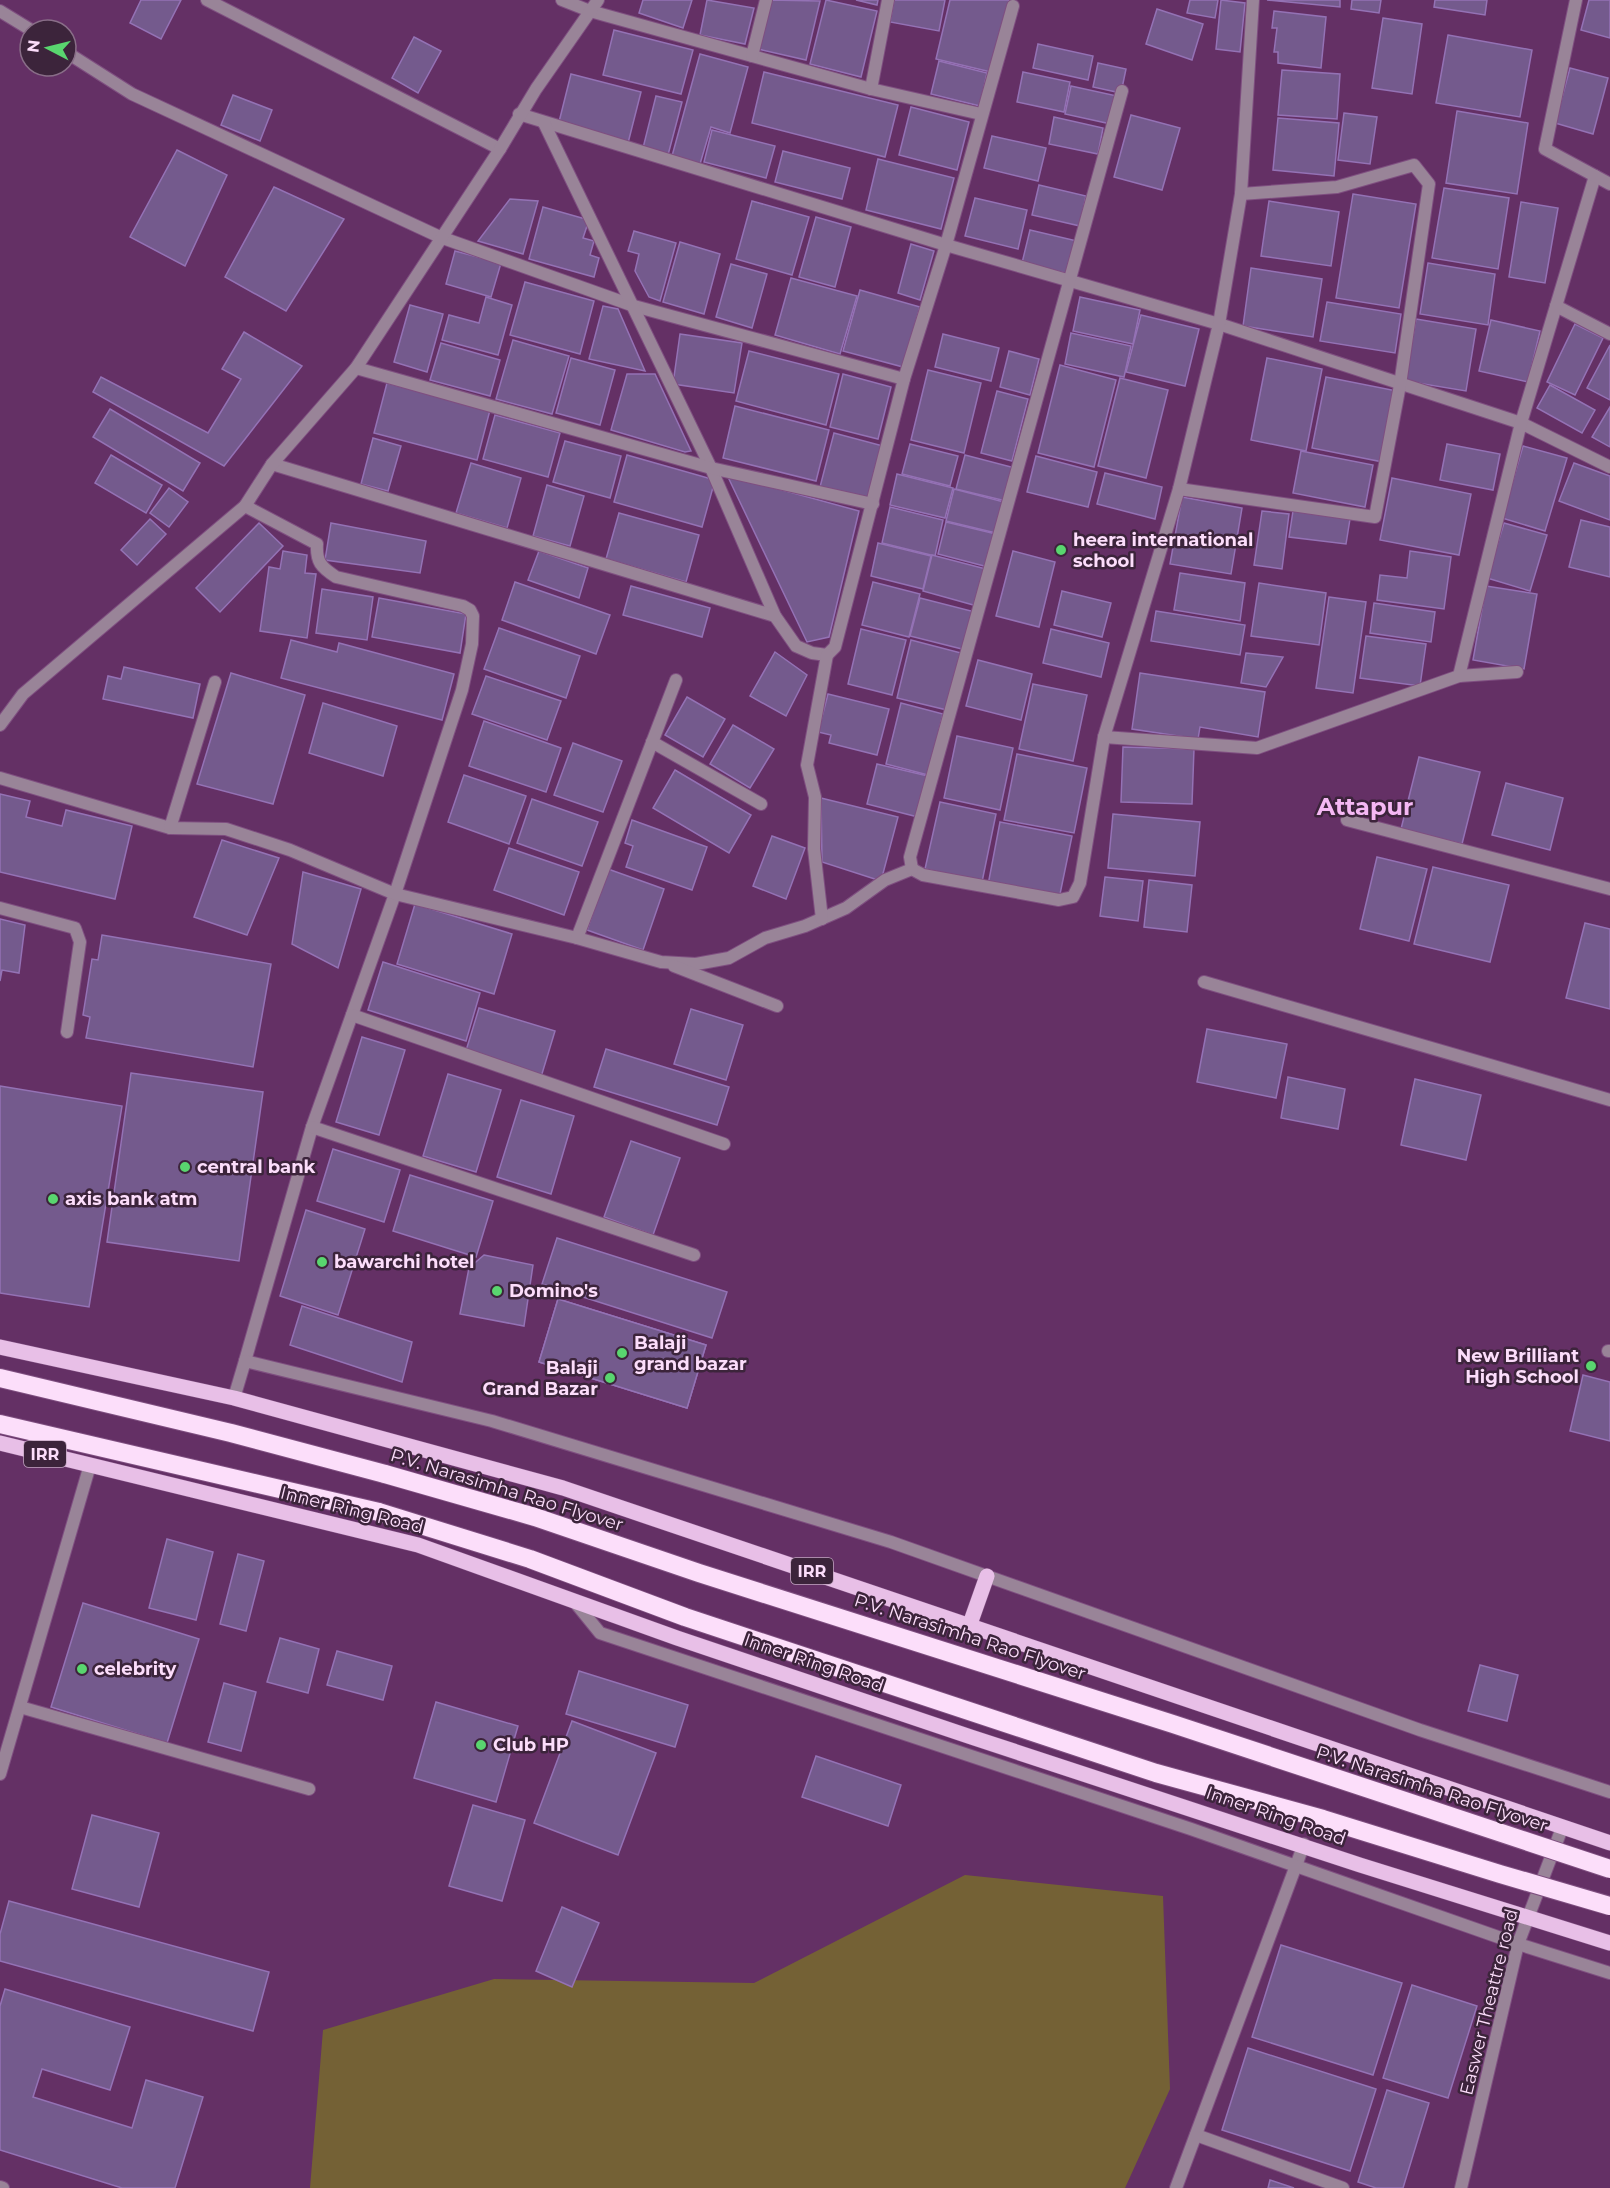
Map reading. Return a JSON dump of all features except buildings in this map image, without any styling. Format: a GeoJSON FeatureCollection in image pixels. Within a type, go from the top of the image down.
{"type":"FeatureCollection","features":[{"type":"Feature","properties":{"kind":"highway","name":"P.V. Narasimha Rao Flyover"},"geometry":{"type":"LineString","coordinates":[[0,1378],[231,1433],[535,1517],[699,1573],[1173,1724],[1610,1869]]}},
{"type":"Feature","properties":{"kind":"highway"},"geometry":{"type":"LineString","coordinates":[[0,1424],[379,1512],[530,1559],[685,1617],[1156,1773],[1323,1819],[1610,1906]]}},
{"type":"Feature","properties":{"kind":"main road","name":"IRR"},"geometry":{"type":"LineString","coordinates":[[0,1347],[234,1398],[563,1488],[1610,1843]]}},
{"type":"Feature","properties":{"kind":"main road","name":"Inner Ring Road"},"geometry":{"type":"LineString","coordinates":[[0,1443],[418,1545],[574,1601],[972,1737],[1304,1844],[1360,1865],[1610,1943]]}},
{"type":"Feature","properties":{"kind":"main road"},"geometry":{"type":"LineString","coordinates":[[969,1624],[987,1576]]}},
{"type":"Feature","properties":{"kind":"street"},"geometry":{"type":"LineString","coordinates":[[207,0],[500,149]]}},
{"type":"Feature","properties":{"kind":"street"},"geometry":{"type":"LineString","coordinates":[[562,0],[590,11],[871,89],[981,114]]}},
{"type":"Feature","properties":{"kind":"street"},"geometry":{"type":"LineString","coordinates":[[0,725],[23,694],[245,507],[272,464],[356,368],[500,149],[519,114],[598,0]]}},
{"type":"Feature","properties":{"kind":"street"},"geometry":{"type":"LineString","coordinates":[[752,56],[766,0]]}},
{"type":"Feature","properties":{"kind":"street"},"geometry":{"type":"LineString","coordinates":[[871,89],[888,0]]}},
{"type":"Feature","properties":{"kind":"street"},"geometry":{"type":"LineString","coordinates":[[1122,92],[909,856],[912,868],[922,875],[1059,900],[1073,897],[1080,883],[1104,737],[1179,489],[1219,324],[1241,194],[1253,0]]}},
{"type":"Feature","properties":{"kind":"street"},"geometry":{"type":"LineString","coordinates":[[1576,0],[1545,149],[1610,184]]}},
{"type":"Feature","properties":{"kind":"street"},"geometry":{"type":"LineString","coordinates":[[822,919],[814,849],[815,797],[807,765],[827,655],[835,647],[904,379],[946,245],[1013,6]]}},
{"type":"Feature","properties":{"kind":"street"},"geometry":{"type":"LineString","coordinates":[[0,11],[18,22]]}},
{"type":"Feature","properties":{"kind":"street"},"geometry":{"type":"LineString","coordinates":[[78,60],[132,94],[440,237],[634,306],[904,379]]}},
{"type":"Feature","properties":{"kind":"street"},"geometry":{"type":"LineString","coordinates":[[519,114],[946,245],[1219,324],[1521,423],[1610,467]]}},
{"type":"Feature","properties":{"kind":"street"},"geometry":{"type":"LineString","coordinates":[[544,123],[711,468],[775,616],[796,646],[812,653],[827,655]]}},
{"type":"Feature","properties":{"kind":"street"},"geometry":{"type":"LineString","coordinates":[[1179,489],[1375,517],[1400,385],[1429,184],[1414,165],[1337,187],[1241,194]]}},
{"type":"Feature","properties":{"kind":"street"},"geometry":{"type":"LineString","coordinates":[[1459,676],[1521,423],[1595,176]]}},
{"type":"Feature","properties":{"kind":"street"},"geometry":{"type":"LineString","coordinates":[[1556,306],[1610,334]]}},
{"type":"Feature","properties":{"kind":"street"},"geometry":{"type":"LineString","coordinates":[[356,368],[711,468],[873,504]]}},
{"type":"Feature","properties":{"kind":"street"},"geometry":{"type":"LineString","coordinates":[[272,464],[775,616]]}},
{"type":"Feature","properties":{"kind":"street"},"geometry":{"type":"LineString","coordinates":[[234,1398],[312,1127],[395,894],[462,690],[472,644],[473,616],[470,610],[463,606],[336,577],[321,567],[316,556],[317,544],[245,507]]}},
{"type":"Feature","properties":{"kind":"street"},"geometry":{"type":"LineString","coordinates":[[1104,737],[1257,748],[1459,676],[1517,672]]}},
{"type":"Feature","properties":{"kind":"street"},"geometry":{"type":"LineString","coordinates":[[577,938],[676,680]]}},
{"type":"Feature","properties":{"kind":"street"},"geometry":{"type":"LineString","coordinates":[[170,828],[215,682]]}},
{"type":"Feature","properties":{"kind":"street"},"geometry":{"type":"LineString","coordinates":[[652,742],[761,804]]}},
{"type":"Feature","properties":{"kind":"street"},"geometry":{"type":"LineString","coordinates":[[0,778],[170,828],[226,829],[290,850],[395,894],[577,938],[661,962],[777,1006]]}},
{"type":"Feature","properties":{"kind":"street"},"geometry":{"type":"LineString","coordinates":[[1347,820],[1610,888]]}},
{"type":"Feature","properties":{"kind":"street"},"geometry":{"type":"LineString","coordinates":[[661,962],[696,964],[729,958],[765,938],[822,919],[846,908],[885,880],[912,868]]}},
{"type":"Feature","properties":{"kind":"street"},"geometry":{"type":"LineString","coordinates":[[0,908],[75,928],[80,942],[67,1032]]}},
{"type":"Feature","properties":{"kind":"street"},"geometry":{"type":"LineString","coordinates":[[1204,982],[1610,1100]]}},
{"type":"Feature","properties":{"kind":"street"},"geometry":{"type":"LineString","coordinates":[[352,1015],[724,1144]]}},
{"type":"Feature","properties":{"kind":"street"},"geometry":{"type":"LineString","coordinates":[[312,1127],[694,1255]]}},
{"type":"Feature","properties":{"kind":"street"},"geometry":{"type":"LineString","coordinates":[[245,1361],[492,1420],[891,1542],[1420,1730],[1610,1792]]}},
{"type":"Feature","properties":{"kind":"street"},"geometry":{"type":"LineString","coordinates":[[0,1774],[90,1465]]}},
{"type":"Feature","properties":{"kind":"street"},"geometry":{"type":"LineString","coordinates":[[574,1601],[600,1633],[1297,1865],[1518,1944],[1610,1973]]}},
{"type":"Feature","properties":{"kind":"street"},"geometry":{"type":"LineString","coordinates":[[20,1707],[309,1789]]}},
{"type":"Feature","properties":{"kind":"street","name":"Easwer Theattre road"},"geometry":{"type":"LineString","coordinates":[[1461,2188],[1518,1944],[1562,1828]]}},
{"type":"Feature","properties":{"kind":"street"},"geometry":{"type":"LineString","coordinates":[[1176,2188],[1304,1844]]}},
{"type":"Feature","properties":{"kind":"street"},"geometry":{"type":"LineString","coordinates":[[1196,2135],[1343,2188]]}},
{"type":"Feature","properties":{"kind":"shaded area"},"geometry":{"type":"Polygon","coordinates":[[[965,1875],[1163,1896],[1170,2089],[1125,2188],[310,2188],[323,2030],[494,1979],[754,1983],[965,1875]]]}},
{"type":"Feature","properties":{"kind":"place","name":"heera international school"},"geometry":{"type":"Point","coordinates":[1061,550]}},
{"type":"Feature","properties":{"kind":"place","name":"central bank"},"geometry":{"type":"Point","coordinates":[185,1167]}},
{"type":"Feature","properties":{"kind":"place","name":"axis bank atm"},"geometry":{"type":"Point","coordinates":[53,1199]}},
{"type":"Feature","properties":{"kind":"place","name":"bawarchi hotel"},"geometry":{"type":"Point","coordinates":[322,1262]}},
{"type":"Feature","properties":{"kind":"place","name":"Domino's"},"geometry":{"type":"Point","coordinates":[497,1291]}},
{"type":"Feature","properties":{"kind":"place","name":"Balaji grand bazar"},"geometry":{"type":"Point","coordinates":[622,1353]}},
{"type":"Feature","properties":{"kind":"place","name":"New Brilliant High School"},"geometry":{"type":"Point","coordinates":[1591,1366]}},
{"type":"Feature","properties":{"kind":"place","name":"Balaji Grand Bazar"},"geometry":{"type":"Point","coordinates":[610,1378]}},
{"type":"Feature","properties":{"kind":"place","name":"celebrity"},"geometry":{"type":"Point","coordinates":[82,1669]}},
{"type":"Feature","properties":{"kind":"place","name":"Club HP"},"geometry":{"type":"Point","coordinates":[481,1745]}},
{"type":"Feature","properties":{"kind":"district","name":"Attapur"},"geometry":{"type":"Point","coordinates":[1365,806]}}]}
